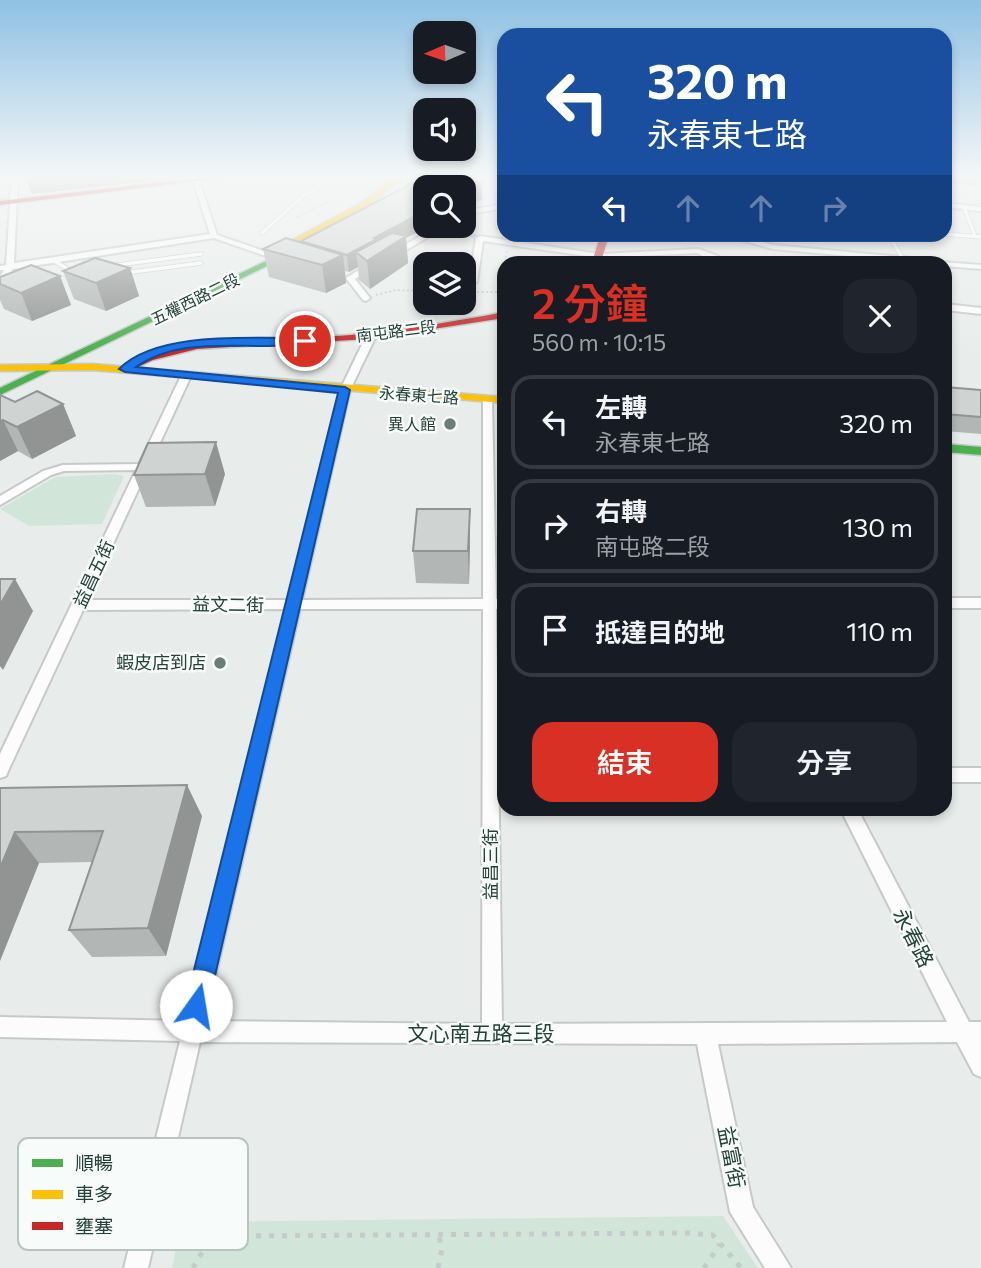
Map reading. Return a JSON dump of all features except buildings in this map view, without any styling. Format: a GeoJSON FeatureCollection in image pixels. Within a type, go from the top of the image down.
{"type":"FeatureCollection","features":[{"type":"Feature","properties":{"kind":"main road","name":"五權西路二段"},"geometry":{"type":"LineString","coordinates":[[0,381],[280,258],[318,234]]}},
{"type":"Feature","properties":{"kind":"main road","name":"五權西路二段"},"geometry":{"type":"LineString","coordinates":[[0,392],[329,234]]}},
{"type":"Feature","properties":{"kind":"main road","name":"南屯路二段"},"geometry":{"type":"LineString","coordinates":[[125,369],[146,355],[199,343],[320,341],[497,316]]}},
{"type":"Feature","properties":{"kind":"main road","name":"永春東七路"},"geometry":{"type":"LineString","coordinates":[[0,368],[32,365],[125,369],[345,390],[496,400]]}},
{"type":"Feature","properties":{"kind":"main road"},"geometry":{"type":"LineString","coordinates":[[952,449],[981,451]]}},
{"type":"Feature","properties":{"kind":"street"},"geometry":{"type":"LineString","coordinates":[[0,283],[5,267],[6,234]]}},
{"type":"Feature","properties":{"kind":"street"},"geometry":{"type":"LineString","coordinates":[[5,267],[214,236],[280,258]]}},
{"type":"Feature","properties":{"kind":"street"},"geometry":{"type":"LineString","coordinates":[[350,278],[422,238]]}},
{"type":"Feature","properties":{"kind":"street"},"geometry":{"type":"LineString","coordinates":[[476,260],[480,238],[497,241]]}},
{"type":"Feature","properties":{"kind":"street"},"geometry":{"type":"LineString","coordinates":[[502,242],[577,256]]}},
{"type":"Feature","properties":{"kind":"street"},"geometry":{"type":"LineString","coordinates":[[753,242],[773,247],[870,256]]}},
{"type":"Feature","properties":{"kind":"street"},"geometry":{"type":"LineString","coordinates":[[643,256],[698,251],[710,256]]}},
{"type":"Feature","properties":{"kind":"street"},"geometry":{"type":"LineString","coordinates":[[952,265],[981,267]]}},
{"type":"Feature","properties":{"kind":"street"},"geometry":{"type":"LineString","coordinates":[[338,275],[350,278],[365,297]]}},
{"type":"Feature","properties":{"kind":"street"},"geometry":{"type":"LineString","coordinates":[[952,308],[981,311]]}},
{"type":"Feature","properties":{"kind":"street"},"geometry":{"type":"LineString","coordinates":[[166,1138],[291,606],[345,390],[372,334]]}},
{"type":"Feature","properties":{"kind":"street","name":"益昌五街"},"geometry":{"type":"LineString","coordinates":[[0,771],[186,376]]}},
{"type":"Feature","properties":{"kind":"street","name":"益昌三街"},"geometry":{"type":"LineString","coordinates":[[492,1034],[496,400]]}},
{"type":"Feature","properties":{"kind":"street"},"geometry":{"type":"LineString","coordinates":[[0,500],[47,473],[63,468],[144,467]]}},
{"type":"Feature","properties":{"kind":"street"},"geometry":{"type":"LineString","coordinates":[[952,603],[981,603]]}},
{"type":"Feature","properties":{"kind":"street","name":"益文二街"},"geometry":{"type":"LineString","coordinates":[[79,605],[496,604]]}},
{"type":"Feature","properties":{"kind":"street"},"geometry":{"type":"LineString","coordinates":[[952,775],[981,775]]}},
{"type":"Feature","properties":{"kind":"street","name":"永春路"},"geometry":{"type":"LineString","coordinates":[[852,816],[971,1032],[981,1067]]}},
{"type":"Feature","properties":{"kind":"street","name":"文心南五路三段"},"geometry":{"type":"LineString","coordinates":[[0,1027],[190,1033],[706,1036],[971,1032]]}},
{"type":"Feature","properties":{"kind":"street","name":"益富街"},"geometry":{"type":"LineString","coordinates":[[706,1036],[741,1212],[779,1268]]}},
{"type":"Feature","properties":{"kind":"street"},"geometry":{"type":"LineString","coordinates":[[136,1268],[140,1250]]}},
{"type":"Feature","properties":{"kind":"lane"},"geometry":{"type":"LineString","coordinates":[[952,235],[978,237]]}},
{"type":"Feature","properties":{"kind":"lane"},"geometry":{"type":"LineString","coordinates":[[97,268],[201,254]]}},
{"type":"Feature","properties":{"kind":"lane"},"geometry":{"type":"LineString","coordinates":[[54,261],[72,272],[83,272]]}},
{"type":"Feature","properties":{"kind":"lane"},"geometry":{"type":"LineString","coordinates":[[120,274],[201,263]]}},
{"type":"Feature","properties":{"kind":"path"},"geometry":{"type":"LineString","coordinates":[[476,238],[480,238]]}},
{"type":"Feature","properties":{"kind":"path"},"geometry":{"type":"LineString","coordinates":[[365,297],[396,290],[413,291]]}},
{"type":"Feature","properties":{"kind":"path"},"geometry":{"type":"LineString","coordinates":[[476,292],[497,293]]}},
{"type":"Feature","properties":{"kind":"path"},"geometry":{"type":"LineString","coordinates":[[248,1236],[686,1233],[713,1235],[741,1268]]}},
{"type":"Feature","properties":{"kind":"path"},"geometry":{"type":"LineString","coordinates":[[438,1268],[442,1249],[439,1235]]}},
{"type":"Feature","properties":{"kind":"path"},"geometry":{"type":"LineString","coordinates":[[705,1268],[720,1244]]}},
{"type":"Feature","properties":{"kind":"path"},"geometry":{"type":"LineString","coordinates":[[194,1268],[204,1250]]}},
{"type":"Feature","properties":{"kind":"green space"},"geometry":{"type":"Polygon","coordinates":[[[115,474],[124,476],[102,524],[29,526],[0,509],[55,477],[115,474]]]}},
{"type":"Feature","properties":{"kind":"green space"},"geometry":{"type":"Polygon","coordinates":[[[723,1216],[758,1268],[172,1268],[176,1250],[248,1250],[248,1221],[723,1216]]]}},
{"type":"Feature","properties":{"kind":"traffic: fast"},"geometry":{"type":"LineString","coordinates":[[0,392],[290,253]]}},
{"type":"Feature","properties":{"kind":"traffic: fast"},"geometry":{"type":"LineString","coordinates":[[952,449],[981,451]]}},
{"type":"Feature","properties":{"kind":"traffic: slow"},"geometry":{"type":"LineString","coordinates":[[272,253],[308,234]]}},
{"type":"Feature","properties":{"kind":"traffic: slow"},"geometry":{"type":"LineString","coordinates":[[0,368],[92,367],[497,399]]}},
{"type":"Feature","properties":{"kind":"traffic: jam"},"geometry":{"type":"LineString","coordinates":[[598,256],[602,242]]}},
{"type":"Feature","properties":{"kind":"traffic: jam"},"geometry":{"type":"LineString","coordinates":[[125,369],[173,350],[197,346],[369,336],[497,316]]}},
{"type":"Feature","properties":{"kind":"place","name":"異人館"},"geometry":{"type":"Point","coordinates":[450,424]}},
{"type":"Feature","properties":{"kind":"place","name":"蝦皮店到店"},"geometry":{"type":"Point","coordinates":[220,663]}},
{"type":"Feature","properties":{"kind":"route"},"geometry":{"type":"LineString","coordinates":[[196,1006],[345,390],[125,369],[146,355],[199,343],[305,341]]}}]}
